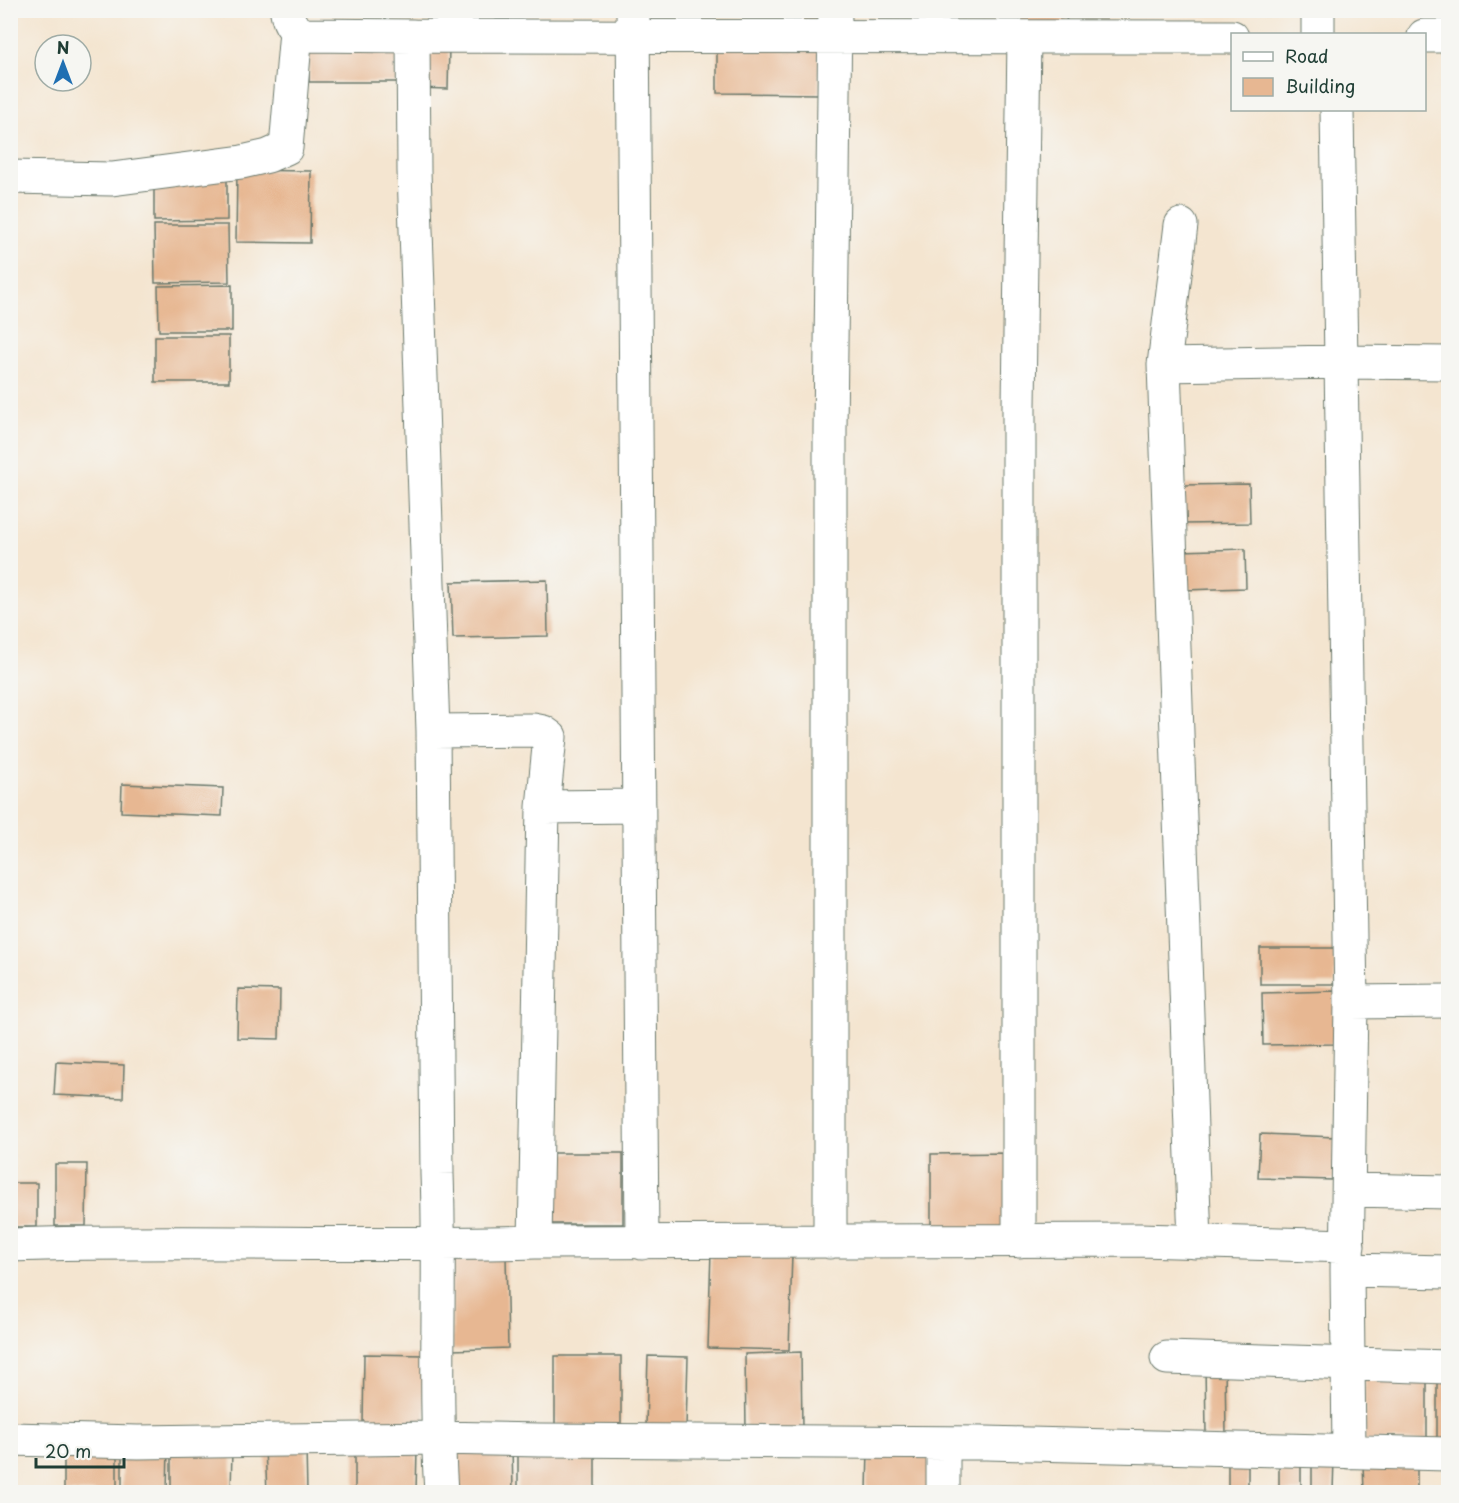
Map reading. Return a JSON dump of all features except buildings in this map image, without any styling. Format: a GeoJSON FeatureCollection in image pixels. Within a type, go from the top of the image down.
{"type":"FeatureCollection","features":[{"type":"Feature","properties":{"kind":"street"},"geometry":{"type":"LineString","coordinates":[[1318,10],[1318,33]]}},
{"type":"Feature","properties":{"kind":"street"},"geometry":{"type":"LineString","coordinates":[[291,21],[305,35],[414,36],[633,24],[836,24],[1024,37],[1231,37]]}},
{"type":"Feature","properties":{"kind":"street"},"geometry":{"type":"LineString","coordinates":[[10,177],[112,179],[242,162],[268,156],[286,148],[291,21]]}},
{"type":"Feature","properties":{"kind":"street"},"geometry":{"type":"LineString","coordinates":[[633,24],[642,1243]]}},
{"type":"Feature","properties":{"kind":"street"},"geometry":{"type":"LineString","coordinates":[[830,1242],[830,430],[836,24]]}},
{"type":"Feature","properties":{"kind":"street"},"geometry":{"type":"LineString","coordinates":[[414,36],[414,171],[433,731],[439,1245],[437,1438],[441,1492]]}},
{"type":"Feature","properties":{"kind":"street"},"geometry":{"type":"LineString","coordinates":[[1426,36],[1449,36]]}},
{"type":"Feature","properties":{"kind":"street"},"geometry":{"type":"LineString","coordinates":[[1019,1241],[1019,406],[1024,37]]}},
{"type":"Feature","properties":{"kind":"street"},"geometry":{"type":"LineString","coordinates":[[1337,111],[1351,1002],[1347,1258],[1349,1452]]}},
{"type":"Feature","properties":{"kind":"street"},"geometry":{"type":"LineString","coordinates":[[1181,225],[1164,365],[1195,1242]]}},
{"type":"Feature","properties":{"kind":"street"},"geometry":{"type":"LineString","coordinates":[[1164,365],[1449,363]]}},
{"type":"Feature","properties":{"kind":"street"},"geometry":{"type":"LineString","coordinates":[[433,731],[543,732],[550,737],[543,807],[535,1242]]}},
{"type":"Feature","properties":{"kind":"street"},"geometry":{"type":"LineString","coordinates":[[543,807],[639,806]]}},
{"type":"Feature","properties":{"kind":"street"},"geometry":{"type":"LineString","coordinates":[[1351,1002],[1449,1001]]}},
{"type":"Feature","properties":{"kind":"street"},"geometry":{"type":"LineString","coordinates":[[1348,1190],[1449,1192]]}},
{"type":"Feature","properties":{"kind":"street"},"geometry":{"type":"LineString","coordinates":[[10,1245],[1195,1242],[1347,1258],[1449,1272]]}},
{"type":"Feature","properties":{"kind":"street"},"geometry":{"type":"LineString","coordinates":[[1167,1358],[1449,1367]]}},
{"type":"Feature","properties":{"kind":"street"},"geometry":{"type":"LineString","coordinates":[[10,1439],[138,1442],[437,1438],[943,1443],[1449,1454]]}},
{"type":"Feature","properties":{"kind":"street"},"geometry":{"type":"LineString","coordinates":[[943,1443],[943,1492]]}}]}
